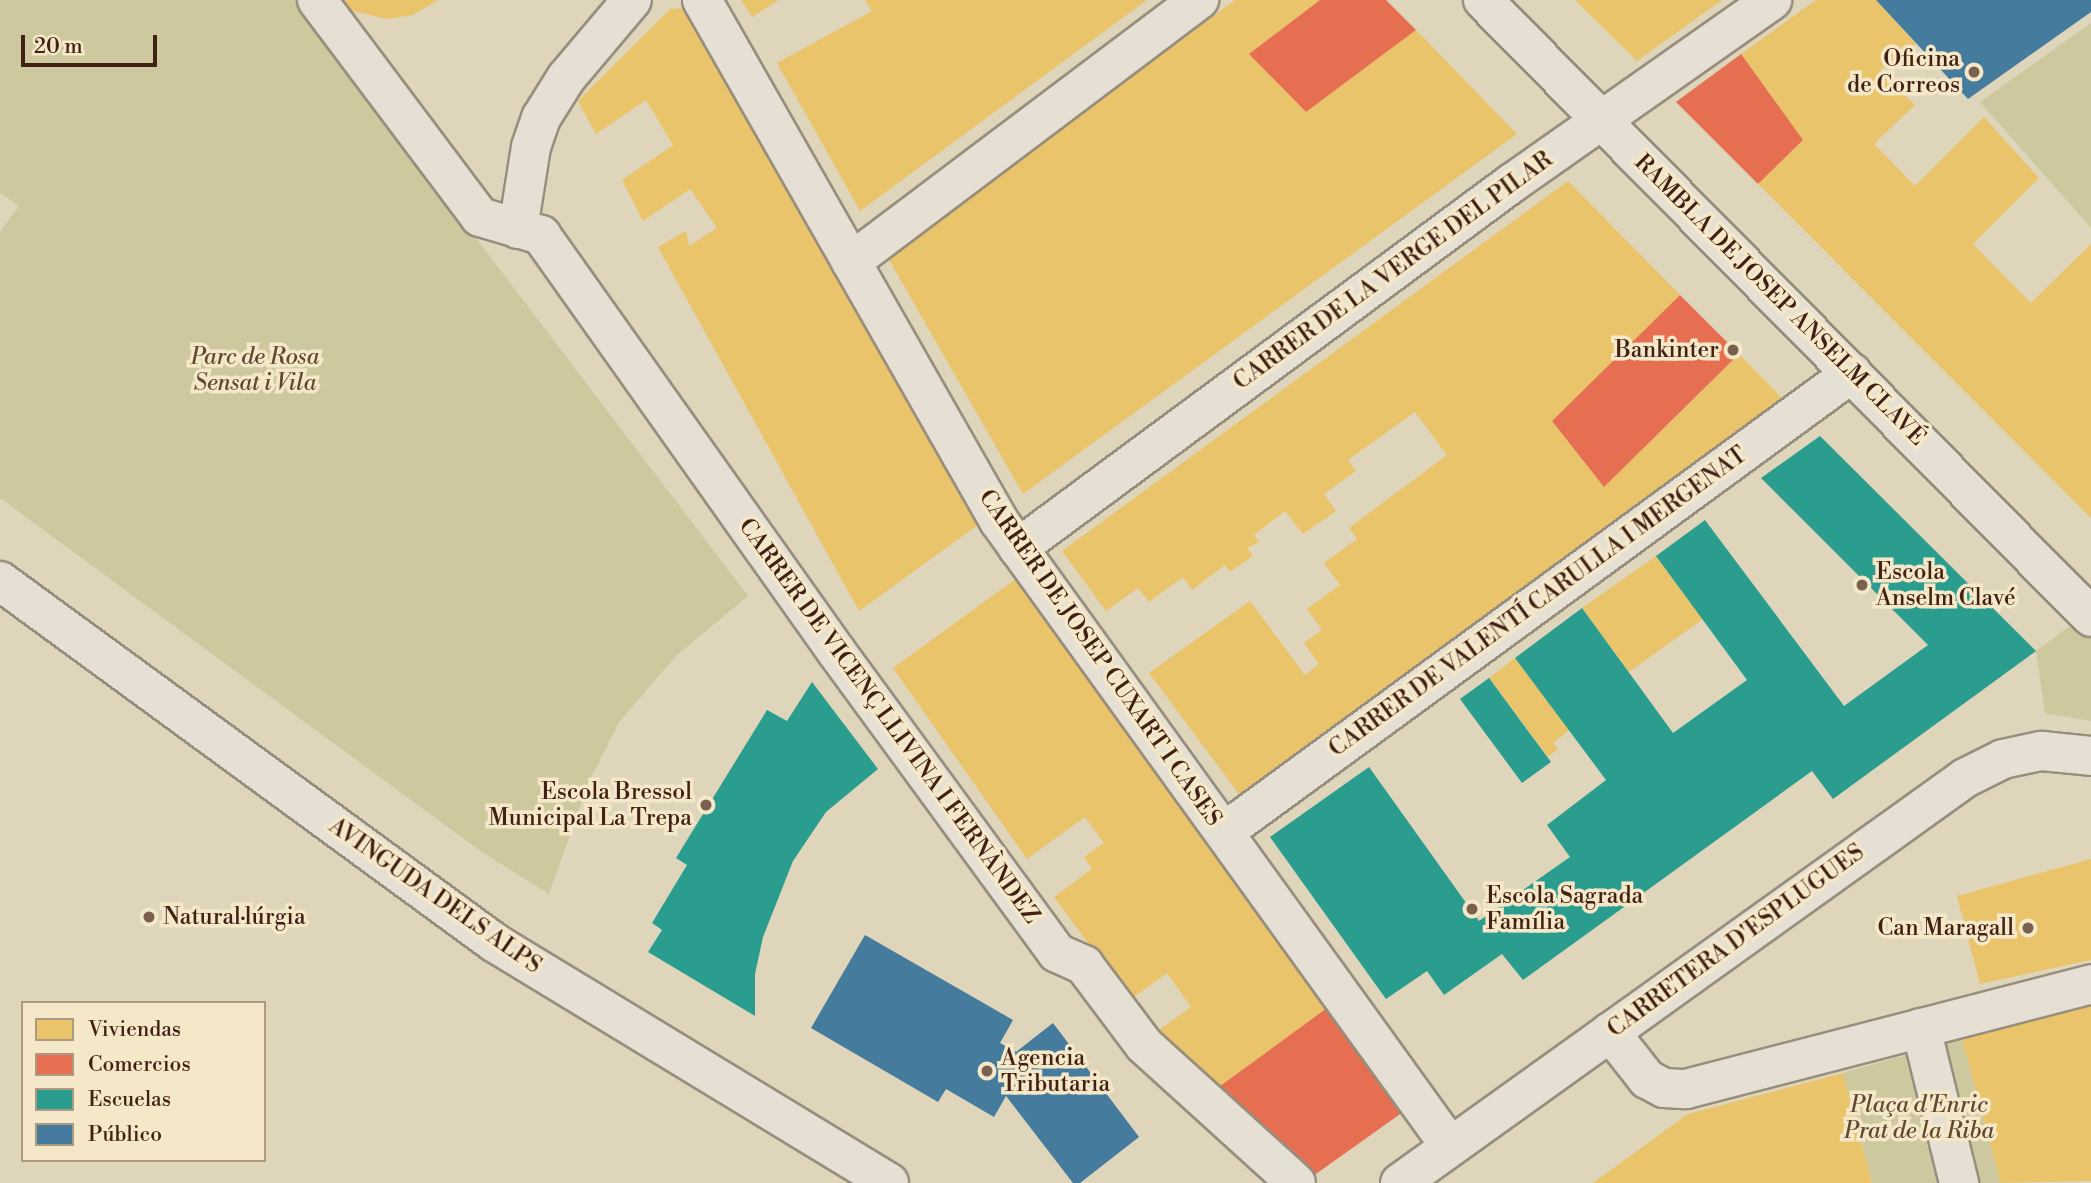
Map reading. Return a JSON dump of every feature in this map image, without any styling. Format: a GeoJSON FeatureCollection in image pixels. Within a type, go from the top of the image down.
{"type":"FeatureCollection","features":[{"type":"Feature","properties":{"kind":"street","name":"CARRER DE VICENÇ LLIVINA I FERNÀNDEZ"},"geometry":{"type":"LineString","coordinates":[[317,0],[480,217],[541,235],[1057,953],[1084,965],[1144,1045],[1296,1183]]}},
{"type":"Feature","properties":{"kind":"street"},"geometry":{"type":"LineString","coordinates":[[518,229],[531,147],[541,118],[566,78],[632,0]]}},
{"type":"Feature","properties":{"kind":"street","name":"CARRER DE JOSEP CUXART I CASES"},"geometry":{"type":"LineString","coordinates":[[702,0],[999,522],[1450,1146]]}},
{"type":"Feature","properties":{"kind":"street"},"geometry":{"type":"LineString","coordinates":[[851,262],[1199,0]]}},
{"type":"Feature","properties":{"kind":"street","name":"RAMBLA DE JOSEP ANSELM CLAVÉ"},"geometry":{"type":"LineString","coordinates":[[1483,0],[2084,608]]}},
{"type":"Feature","properties":{"kind":"street","name":"CARRER DE LA VERGE DEL PILAR"},"geometry":{"type":"LineString","coordinates":[[1018,548],[1601,120],[1772,0]]}},
{"type":"Feature","properties":{"kind":"street","name":"CARRER DE VALENTÍ CARULLA I MERGENAT"},"geometry":{"type":"LineString","coordinates":[[1224,832],[1852,373]]}},
{"type":"Feature","properties":{"kind":"street","name":"AVINGUDA DELS ALPS"},"geometry":{"type":"LineString","coordinates":[[0,581],[495,943],[889,1183]]}},
{"type":"Feature","properties":{"kind":"street","name":"CARRETERA D'ESPLUGUES"},"geometry":{"type":"LineString","coordinates":[[1401,1183],[1965,778],[2003,760],[2042,751],[2091,756]]}},
{"type":"Feature","properties":{"kind":"street"},"geometry":{"type":"LineString","coordinates":[[1610,1032],[1647,1079],[1674,1090],[2091,984]]}},
{"type":"Feature","properties":{"kind":"street"},"geometry":{"type":"LineString","coordinates":[[1922,1028],[1959,1183]]}},
{"type":"Feature","properties":{"kind":"green space","name":"Parc de Rosa Sensat i Vila"},"geometry":{"type":"Polygon","coordinates":[[[0,0],[295,0],[748,596],[677,655],[619,722],[588,784],[549,894],[479,850],[0,498],[0,232],[19,206],[0,193],[0,0]]]}},
{"type":"Feature","properties":{"kind":"green space"},"geometry":{"type":"Polygon","coordinates":[[[2091,23],[2091,228],[1980,102],[2091,23]]]}},
{"type":"Feature","properties":{"kind":"green space"},"geometry":{"type":"Polygon","coordinates":[[[2091,611],[2091,721],[2045,713],[2036,651],[2091,611]]]}},
{"type":"Feature","properties":{"kind":"green space","name":"Plaça d'Enric Prat de la Riba"},"geometry":{"type":"Polygon","coordinates":[[[1963,1039],[2001,1183],[1872,1183],[1843,1073],[1963,1039]]]}},
{"type":"Feature","properties":{"kind":"building: Viviendas"},"geometry":{"type":"Polygon","coordinates":[[[338,0],[438,0],[413,15],[387,19],[353,11],[338,0]]]}},
{"type":"Feature","properties":{"kind":"building: Viviendas"},"geometry":{"type":"Polygon","coordinates":[[[741,0],[779,0],[752,17],[741,0]]]}},
{"type":"Feature","properties":{"kind":"building: Viviendas"},"geometry":{"type":"Polygon","coordinates":[[[865,0],[1147,0],[860,211],[777,63],[872,11],[865,0]]]}},
{"type":"Feature","properties":{"kind":"building: Viviendas"},"geometry":{"type":"Polygon","coordinates":[[[1235,0],[1320,0],[1249,54],[1306,112],[1416,30],[1517,134],[1023,494],[888,258],[1235,0]]]}},
{"type":"Feature","properties":{"kind":"building: Viviendas"},"geometry":{"type":"Polygon","coordinates":[[[1575,0],[1722,0],[1637,61],[1575,0]]]}},
{"type":"Feature","properties":{"kind":"building: Viviendas"},"geometry":{"type":"Polygon","coordinates":[[[1816,0],[1876,0],[1916,44],[1880,70],[1915,105],[1874,144],[1915,186],[1984,117],[2039,178],[1973,244],[2031,303],[2091,244],[2091,518],[1758,184],[1803,140],[1741,54],[1816,0]]]}},
{"type":"Feature","properties":{"kind":"building: Viviendas"},"geometry":{"type":"Polygon","coordinates":[[[686,8],[978,525],[859,611],[658,247],[686,231],[689,246],[717,228],[690,189],[643,221],[622,180],[673,145],[646,100],[596,134],[578,101],[670,9],[686,8]]]}},
{"type":"Feature","properties":{"kind":"building: Viviendas"},"geometry":{"type":"Polygon","coordinates":[[[1568,181],[1680,295],[1552,421],[1604,487],[1739,354],[1782,398],[1239,794],[1149,673],[1250,601],[1305,675],[1319,664],[1304,643],[1322,630],[1307,609],[1340,585],[1324,563],[1357,539],[1349,528],[1447,455],[1415,412],[1348,460],[1356,471],[1324,494],[1336,511],[1303,534],[1285,511],[1254,535],[1259,542],[1247,548],[1253,556],[1230,572],[1225,565],[1192,590],[1183,577],[1149,602],[1138,588],[1106,611],[1062,551],[1568,181]]]}},
{"type":"Feature","properties":{"kind":"building: Viviendas"},"geometry":{"type":"Polygon","coordinates":[[[1656,556],[1703,619],[1629,672],[1582,608],[1656,556]]]}},
{"type":"Feature","properties":{"kind":"building: Viviendas"},"geometry":{"type":"Polygon","coordinates":[[[1017,578],[1327,1008],[1216,1089],[1155,1033],[1191,1007],[1167,973],[1130,1000],[1054,897],[1092,869],[1084,857],[1104,843],[1085,817],[1027,859],[893,668],[1017,578]]]}},
{"type":"Feature","properties":{"kind":"building: Viviendas"},"geometry":{"type":"Polygon","coordinates":[[[1515,658],[1571,729],[1553,743],[1558,749],[1548,757],[1489,678],[1515,658]]]}},
{"type":"Feature","properties":{"kind":"building: Viviendas","name":"Can Maragall"},"geometry":{"type":"Polygon","coordinates":[[[2091,859],[2091,960],[1980,984],[1957,896],[2091,859]]]}},
{"type":"Feature","properties":{"kind":"building: Viviendas"},"geometry":{"type":"Polygon","coordinates":[[[2091,1005],[2091,1181],[2001,1183],[1962,1039],[2091,1005]]]}},
{"type":"Feature","properties":{"kind":"building: Viviendas"},"geometry":{"type":"Polygon","coordinates":[[[1843,1073],[1872,1183],[1593,1183],[1688,1114],[1843,1073]]]}},
{"type":"Feature","properties":{"kind":"building: Comercios"},"geometry":{"type":"Polygon","coordinates":[[[1320,0],[1386,0],[1416,30],[1306,112],[1249,54],[1320,0]]]}},
{"type":"Feature","properties":{"kind":"building: Comercios"},"geometry":{"type":"Polygon","coordinates":[[[1741,54],[1803,140],[1758,184],[1676,102],[1741,54]]]}},
{"type":"Feature","properties":{"kind":"building: Comercios"},"geometry":{"type":"Polygon","coordinates":[[[1680,295],[1739,354],[1604,487],[1552,421],[1680,295]]]}},
{"type":"Feature","properties":{"kind":"building: Comercios"},"geometry":{"type":"Polygon","coordinates":[[[1327,1008],[1403,1112],[1313,1176],[1216,1089],[1327,1008]]]}},
{"type":"Feature","properties":{"kind":"building: Escuelas"},"geometry":{"type":"Polygon","coordinates":[[[1820,436],[2036,651],[1833,799],[1812,771],[1523,980],[1502,954],[1444,995],[1427,971],[1386,999],[1270,837],[1369,767],[1479,921],[1570,857],[1547,825],[1606,780],[1515,658],[1582,608],[1673,733],[1747,680],[1656,556],[1705,520],[1844,706],[1928,645],[1761,478],[1820,436]]]}},
{"type":"Feature","properties":{"kind":"building: Escuelas"},"geometry":{"type":"Polygon","coordinates":[[[1489,678],[1551,762],[1522,783],[1460,699],[1489,678]]]}},
{"type":"Feature","properties":{"kind":"building: Escuelas"},"geometry":{"type":"Polygon","coordinates":[[[812,682],[878,769],[826,812],[793,861],[763,937],[755,974],[755,1016],[648,952],[662,930],[652,923],[687,865],[676,858],[767,710],[787,721],[812,682]]]}},
{"type":"Feature","properties":{"kind":"building: Público","name":"Oficina de Correos"},"geometry":{"type":"Polygon","coordinates":[[[1876,0],[2091,0],[2091,12],[1968,99],[1876,0]]]}},
{"type":"Feature","properties":{"kind":"building: Público","name":"Agencia Tributaria"},"geometry":{"type":"Polygon","coordinates":[[[865,935],[1013,1020],[1000,1043],[1016,1052],[1053,1023],[1139,1137],[1080,1183],[1073,1183],[1006,1096],[994,1117],[946,1089],[938,1102],[811,1028],[865,935]]]}},
{"type":"Feature","properties":{"kind":"place","name":"Oficina de Correos"},"geometry":{"type":"Point","coordinates":[1974,72]}},
{"type":"Feature","properties":{"kind":"place","name":"Bankinter"},"geometry":{"type":"Point","coordinates":[1733,350]}},
{"type":"Feature","properties":{"kind":"place","name":"Escola Anselm Clavé"},"geometry":{"type":"Point","coordinates":[1862,585]}},
{"type":"Feature","properties":{"kind":"place","name":"Escola Bressol Municipal La Trepa"},"geometry":{"type":"Point","coordinates":[706,805]}},
{"type":"Feature","properties":{"kind":"place","name":"Escola Sagrada Família"},"geometry":{"type":"Point","coordinates":[1472,909]}},
{"type":"Feature","properties":{"kind":"place","name":"Natural·lúrgia"},"geometry":{"type":"Point","coordinates":[149,917]}},
{"type":"Feature","properties":{"kind":"place","name":"Can Maragall"},"geometry":{"type":"Point","coordinates":[2028,928]}},
{"type":"Feature","properties":{"kind":"place","name":"Agencia Tributaria"},"geometry":{"type":"Point","coordinates":[987,1071]}}]}
